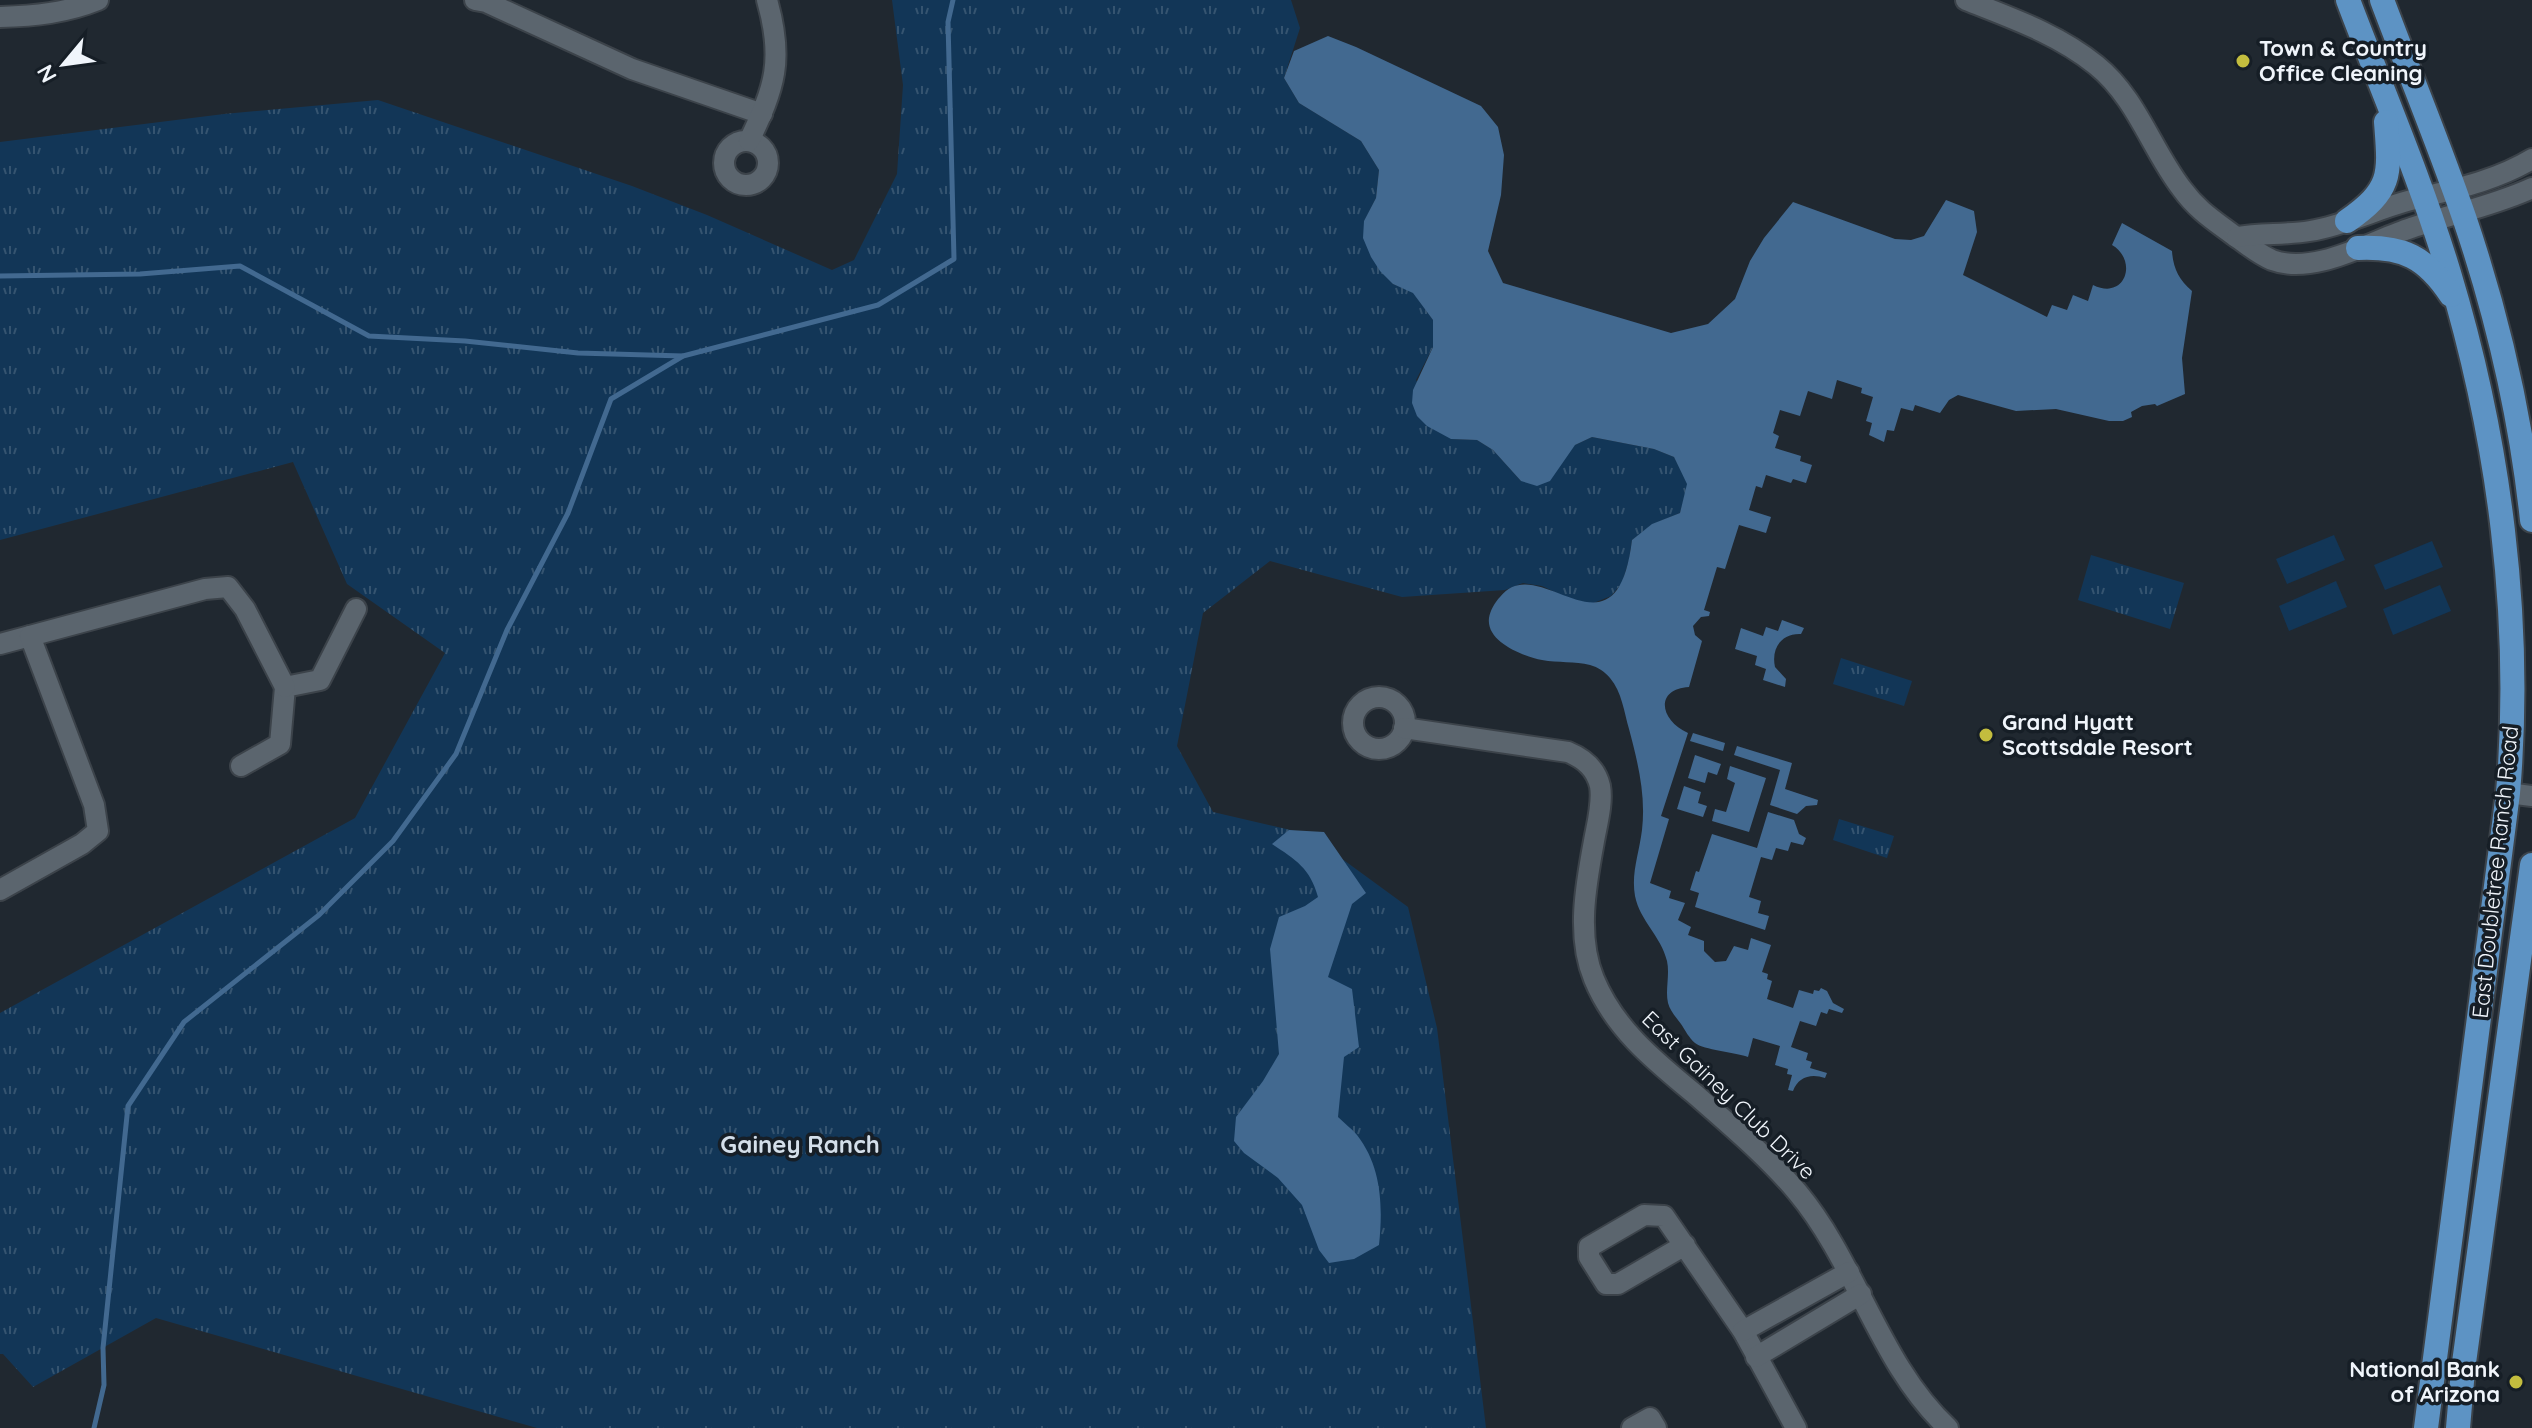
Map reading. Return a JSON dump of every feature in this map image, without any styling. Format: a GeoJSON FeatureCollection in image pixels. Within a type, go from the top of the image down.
{"type":"FeatureCollection","features":[{"type":"Feature","properties":{"kind":"main road","name":"East Doubletree Ranch Road"},"geometry":{"type":"LineString","coordinates":[[2348,0],[2423,197],[2459,307],[2482,404],[2502,533],[2520,794],[2426,1428]]}},
{"type":"Feature","properties":{"kind":"main road"},"geometry":{"type":"LineString","coordinates":[[2382,0],[2459,201],[2507,370],[2532,520]]}},
{"type":"Feature","properties":{"kind":"main road"},"geometry":{"type":"LineString","coordinates":[[2347,221],[2370,203],[2386,181],[2389,160],[2384,96]]}},
{"type":"Feature","properties":{"kind":"main road"},"geometry":{"type":"LineString","coordinates":[[2358,248],[2387,248],[2412,255],[2437,277],[2459,307]]}},
{"type":"Feature","properties":{"kind":"main road","name":"East Doubletree Ranch Road"},"geometry":{"type":"LineString","coordinates":[[2458,1428],[2463,1370],[2532,865]]}},
{"type":"Feature","properties":{"kind":"street"},"geometry":{"type":"LineString","coordinates":[[0,17],[50,15],[98,0]]}},
{"type":"Feature","properties":{"kind":"street"},"geometry":{"type":"LineString","coordinates":[[749,141],[773,84],[777,58],[774,22],[767,0]]}},
{"type":"Feature","properties":{"kind":"street"},"geometry":{"type":"LineString","coordinates":[[1966,0],[2041,31],[2096,65],[2114,81],[2133,106],[2194,204],[2255,252],[2274,261],[2312,263],[2431,222],[2494,178],[2532,159]]}},
{"type":"Feature","properties":{"kind":"street"},"geometry":{"type":"LineString","coordinates":[[483,1],[632,69],[762,114]]}},
{"type":"Feature","properties":{"kind":"street"},"geometry":{"type":"LineString","coordinates":[[2237,237],[2311,231],[2423,197],[2459,201],[2513,197],[2532,188]]}},
{"type":"Feature","properties":{"kind":"street"},"geometry":{"type":"LineString","coordinates":[[0,644],[205,589],[228,587],[245,609],[285,687],[280,744],[241,766]]}},
{"type":"Feature","properties":{"kind":"street"},"geometry":{"type":"LineString","coordinates":[[285,687],[320,680],[356,609]]}},
{"type":"Feature","properties":{"kind":"street"},"geometry":{"type":"LineString","coordinates":[[0,890],[82,844],[98,831],[94,805],[30,636]]}},
{"type":"Feature","properties":{"kind":"street","name":"East Gainey Club Drive"},"geometry":{"type":"LineString","coordinates":[[1404,728],[1568,752],[1587,762],[1597,777],[1601,795],[1585,889],[1585,923],[1593,977],[1614,1016],[1632,1040],[1757,1149],[1794,1188],[1831,1239],[1919,1395],[1948,1428]]}},
{"type":"Feature","properties":{"kind":"street"},"geometry":{"type":"LineString","coordinates":[[1685,1245],[1743,1331],[1796,1428]]}},
{"type":"Feature","properties":{"kind":"street"},"geometry":{"type":"LineString","coordinates":[[1743,1331],[1849,1272]]}},
{"type":"Feature","properties":{"kind":"street"},"geometry":{"type":"LineString","coordinates":[[1756,1357],[1861,1294]]}},
{"type":"Feature","properties":{"kind":"street"},"geometry":{"type":"LineString","coordinates":[[1632,1428],[1650,1418],[1656,1428]]}},
{"type":"Feature","properties":{"kind":"green space"},"geometry":{"type":"Polygon","coordinates":[[[892,0],[1291,0],[1300,28],[1284,78],[1299,103],[1361,141],[1379,170],[1376,198],[1364,222],[1393,284],[1413,292],[1433,320],[1433,347],[1416,380],[1451,439],[1477,440],[1493,450],[1521,481],[1592,437],[1654,449],[1674,457],[1688,484],[1680,513],[1653,524],[1632,540],[1622,583],[1611,596],[1591,604],[1542,586],[1523,583],[1505,590],[1402,597],[1270,561],[1203,613],[1177,746],[1213,812],[1308,834],[1408,907],[1437,1028],[1486,1428],[537,1428],[156,1318],[33,1387],[0,1354],[0,1013],[355,818],[445,653],[347,584],[293,462],[0,540],[0,142],[224,114],[378,100],[632,186],[832,270],[854,260],[897,174],[903,85],[892,0]]]}},
{"type":"Feature","properties":{"kind":"green space"},"geometry":{"type":"Polygon","coordinates":[[[2334,535],[2345,560],[2287,584],[2276,559],[2334,535]]]}},
{"type":"Feature","properties":{"kind":"green space"},"geometry":{"type":"Polygon","coordinates":[[[2432,541],[2443,567],[2385,590],[2374,565],[2432,541]]]}},
{"type":"Feature","properties":{"kind":"green space"},"geometry":{"type":"Polygon","coordinates":[[[2091,555],[2184,583],[2170,629],[2078,600],[2091,555]]]}},
{"type":"Feature","properties":{"kind":"green space"},"geometry":{"type":"Polygon","coordinates":[[[2336,581],[2347,607],[2289,631],[2279,606],[2336,581]]]}},
{"type":"Feature","properties":{"kind":"green space"},"geometry":{"type":"Polygon","coordinates":[[[2440,585],[2451,611],[2393,635],[2383,609],[2440,585]]]}},
{"type":"Feature","properties":{"kind":"green space"},"geometry":{"type":"Polygon","coordinates":[[[1841,658],[1912,681],[1904,706],[1833,684],[1841,658]]]}},
{"type":"Feature","properties":{"kind":"green space"},"geometry":{"type":"Polygon","coordinates":[[[1839,819],[1894,836],[1887,858],[1833,840],[1839,819]]]}},
{"type":"Feature","properties":{"kind":"shaded area"},"geometry":{"type":"Polygon","coordinates":[[[1328,36],[1481,106],[1498,127],[1504,155],[1501,195],[1488,251],[1503,283],[1671,333],[1708,324],[1735,299],[1750,261],[1793,202],[1895,239],[1911,240],[1924,236],[1946,200],[1974,211],[1977,232],[1963,275],[2047,317],[2052,305],[2067,310],[2073,295],[2088,301],[2093,285],[2114,288],[2125,277],[2125,260],[2112,245],[2122,223],[2172,251],[2178,273],[2192,291],[2182,358],[2185,394],[2157,406],[2142,406],[2131,412],[2132,417],[2123,421],[2109,421],[2056,409],[2016,411],[1958,395],[1949,400],[1940,413],[1915,405],[1913,411],[1901,408],[1894,431],[1887,430],[1884,442],[1869,435],[1872,423],[1866,421],[1873,397],[1861,393],[1862,388],[1837,380],[1832,399],[1808,391],[1800,416],[1780,410],[1773,433],[1779,436],[1775,448],[1801,456],[1800,461],[1812,465],[1806,483],[1793,479],[1791,483],[1766,475],[1762,488],[1756,486],[1749,510],[1771,517],[1766,533],[1739,525],[1725,569],[1717,567],[1704,610],[1710,612],[1709,616],[1701,617],[1693,626],[1695,635],[1702,641],[1689,687],[1670,693],[1666,699],[1665,706],[1671,721],[1688,733],[1661,816],[1669,819],[1650,883],[1671,891],[1669,898],[1685,903],[1678,920],[1691,927],[1688,935],[1704,941],[1704,951],[1715,962],[1726,961],[1734,946],[1748,950],[1751,938],[1771,945],[1762,972],[1768,974],[1767,979],[1772,981],[1767,999],[1793,1008],[1799,990],[1813,994],[1814,990],[1821,988],[1827,991],[1833,1003],[1844,1009],[1842,1013],[1829,1009],[1827,1014],[1821,1012],[1816,1026],[1800,1021],[1791,1047],[1808,1053],[1806,1060],[1812,1062],[1810,1068],[1827,1073],[1825,1078],[1806,1077],[1798,1082],[1793,1091],[1788,1090],[1792,1075],[1787,1074],[1788,1069],[1775,1065],[1780,1046],[1753,1038],[1748,1057],[1699,1045],[1689,1036],[1669,1006],[1667,961],[1635,896],[1635,871],[1643,817],[1642,792],[1617,689],[1608,676],[1596,667],[1525,655],[1499,641],[1490,627],[1490,615],[1495,604],[1516,586],[1534,585],[1593,602],[1610,597],[1623,578],[1632,540],[1652,524],[1680,513],[1687,484],[1674,457],[1654,449],[1592,437],[1575,445],[1550,481],[1537,486],[1521,481],[1493,450],[1477,440],[1451,439],[1427,426],[1417,416],[1412,403],[1413,390],[1433,347],[1433,320],[1413,293],[1393,284],[1380,271],[1363,238],[1364,221],[1376,198],[1379,170],[1361,141],[1299,103],[1284,78],[1294,51],[1328,36]]]}},
{"type":"Feature","properties":{"kind":"shaded area"},"geometry":{"type":"Polygon","coordinates":[[[1782,620],[1804,628],[1801,634],[1783,639],[1776,648],[1775,667],[1786,679],[1785,687],[1763,680],[1766,669],[1755,665],[1757,656],[1735,649],[1741,628],[1763,636],[1766,627],[1778,631],[1782,620]]]}},
{"type":"Feature","properties":{"kind":"shaded area"},"geometry":{"type":"Polygon","coordinates":[[[1693,733],[1725,743],[1723,751],[1690,741],[1693,733]]]}},
{"type":"Feature","properties":{"kind":"shaded area"},"geometry":{"type":"Polygon","coordinates":[[[1737,746],[1792,763],[1785,789],[1818,800],[1817,805],[1806,806],[1797,814],[1770,805],[1780,770],[1734,755],[1737,746]]]}},
{"type":"Feature","properties":{"kind":"shaded area"},"geometry":{"type":"Polygon","coordinates":[[[1695,755],[1721,764],[1717,775],[1708,772],[1705,783],[1688,778],[1695,755]]]}},
{"type":"Feature","properties":{"kind":"shaded area"},"geometry":{"type":"Polygon","coordinates":[[[1730,766],[1766,778],[1749,832],[1712,821],[1715,809],[1726,812],[1735,783],[1727,779],[1730,766]]]}},
{"type":"Feature","properties":{"kind":"shaded area"},"geometry":{"type":"Polygon","coordinates":[[[1684,786],[1701,792],[1698,803],[1707,806],[1703,817],[1677,809],[1684,786]]]}},
{"type":"Feature","properties":{"kind":"shaded area"},"geometry":{"type":"Polygon","coordinates":[[[1768,812],[1794,820],[1799,834],[1806,838],[1803,845],[1791,842],[1788,851],[1776,848],[1772,860],[1761,857],[1749,897],[1761,901],[1758,913],[1769,916],[1765,930],[1695,907],[1699,893],[1690,890],[1712,834],[1757,848],[1768,812]]]}},
{"type":"Feature","properties":{"kind":"shaded area"},"geometry":{"type":"Polygon","coordinates":[[[1289,830],[1324,832],[1366,893],[1352,904],[1328,977],[1352,989],[1359,1047],[1344,1057],[1338,1117],[1357,1135],[1372,1160],[1379,1188],[1379,1245],[1354,1259],[1329,1263],[1319,1250],[1302,1205],[1278,1178],[1244,1153],[1234,1141],[1236,1117],[1279,1054],[1270,949],[1279,917],[1318,897],[1311,879],[1301,866],[1272,844],[1289,830]]]}},
{"type":"Feature","properties":{"kind":"waterway"},"geometry":{"type":"LineString","coordinates":[[94,1428],[104,1385],[103,1348],[128,1106],[184,1022],[319,915],[393,841],[456,754],[507,630],[568,513],[611,399],[683,356],[878,305],[954,259],[948,22],[953,0]]}},
{"type":"Feature","properties":{"kind":"waterway"},"geometry":{"type":"LineString","coordinates":[[0,276],[140,274],[240,266],[369,336],[465,341],[578,353],[683,356]]}},
{"type":"Feature","properties":{"kind":"place","name":"Town & Country Office Cleaning"},"geometry":{"type":"Point","coordinates":[2243,61]}},
{"type":"Feature","properties":{"kind":"place","name":"Grand Hyatt Scottsdale Resort"},"geometry":{"type":"Point","coordinates":[1986,735]}},
{"type":"Feature","properties":{"kind":"place","name":"National Bank of Arizona"},"geometry":{"type":"Point","coordinates":[2516,1382]}},
{"type":"Feature","properties":{"kind":"district","name":"Gainey Ranch"},"geometry":{"type":"Point","coordinates":[800,1145]}}]}
